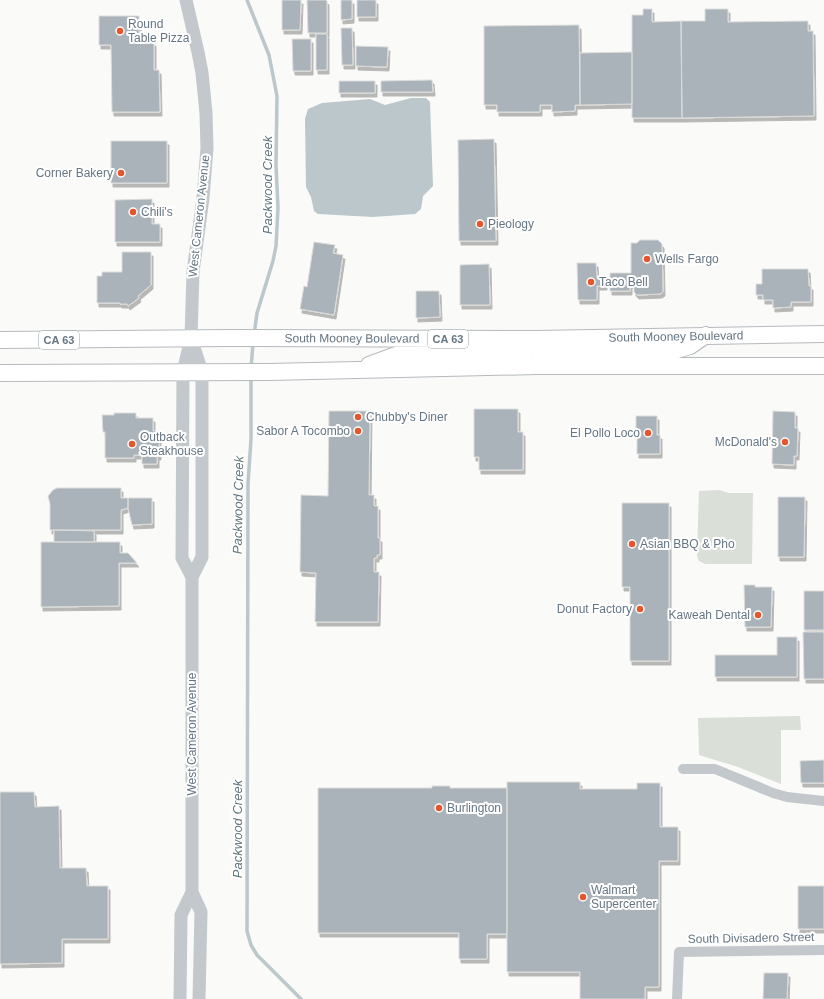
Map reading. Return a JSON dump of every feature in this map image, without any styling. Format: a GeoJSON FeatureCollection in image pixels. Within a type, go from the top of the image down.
{"type":"FeatureCollection","features":[{"type":"Feature","properties":{"kind":"main road","name":"South Mooney Boulevard"},"geometry":{"type":"LineString","coordinates":[[0,340],[191,338],[535,339],[824,334]]}},
{"type":"Feature","properties":{"kind":"main road"},"geometry":{"type":"LineString","coordinates":[[537,366],[540,357],[549,352],[677,350],[690,346],[706,335]]}},
{"type":"Feature","properties":{"kind":"main road"},"geometry":{"type":"LineString","coordinates":[[358,370],[396,354],[524,352],[531,349],[535,339]]}},
{"type":"Feature","properties":{"kind":"main road"},"geometry":{"type":"LineString","coordinates":[[0,373],[269,372],[537,366],[824,366]]}},
{"type":"Feature","properties":{"kind":"street","name":"West Cameron Avenue"},"geometry":{"type":"LineString","coordinates":[[186,0],[202,73],[207,129],[206,177],[192,282],[191,338],[183,372],[182,558],[192,577]]}},
{"type":"Feature","properties":{"kind":"street","name":"West Cameron Avenue"},"geometry":{"type":"LineString","coordinates":[[191,338],[202,372],[202,557],[192,577],[192,892],[201,912],[199,999]]}},
{"type":"Feature","properties":{"kind":"street"},"geometry":{"type":"LineString","coordinates":[[683,769],[715,769],[780,795],[824,801]]}},
{"type":"Feature","properties":{"kind":"street","name":"West Cameron Avenue"},"geometry":{"type":"LineString","coordinates":[[180,999],[181,914],[192,892]]}},
{"type":"Feature","properties":{"kind":"street","name":"South Divisadero Street"},"geometry":{"type":"LineString","coordinates":[[678,999],[679,952],[824,950]]}},
{"type":"Feature","properties":{"kind":"shaded area"},"geometry":{"type":"Polygon","coordinates":[[[411,98],[426,98],[430,102],[433,186],[423,196],[421,209],[415,214],[373,217],[318,214],[314,211],[311,197],[306,187],[305,119],[308,109],[322,103],[370,99],[385,105],[411,98]]]}},
{"type":"Feature","properties":{"kind":"shaded area"},"geometry":{"type":"Polygon","coordinates":[[[719,490],[729,493],[753,493],[752,564],[705,564],[699,561],[697,556],[699,491],[719,490]]]}},
{"type":"Feature","properties":{"kind":"shaded area"},"geometry":{"type":"Polygon","coordinates":[[[800,716],[801,730],[781,730],[781,784],[738,767],[699,755],[698,718],[800,716]]]}},
{"type":"Feature","properties":{"kind":"building"},"geometry":{"type":"Polygon","coordinates":[[[282,0],[301,0],[300,30],[282,30],[282,0]]]}},
{"type":"Feature","properties":{"kind":"building"},"geometry":{"type":"Polygon","coordinates":[[[307,0],[327,1],[327,33],[308,33],[307,0]]]}},
{"type":"Feature","properties":{"kind":"building"},"geometry":{"type":"Polygon","coordinates":[[[341,0],[352,0],[352,19],[341,20],[341,0]]]}},
{"type":"Feature","properties":{"kind":"building"},"geometry":{"type":"Polygon","coordinates":[[[357,0],[376,0],[376,17],[357,17],[357,0]]]}},
{"type":"Feature","properties":{"kind":"building"},"geometry":{"type":"Polygon","coordinates":[[[643,9],[652,9],[652,22],[681,21],[682,118],[632,118],[632,15],[643,15],[643,9]]]}},
{"type":"Feature","properties":{"kind":"building"},"geometry":{"type":"Polygon","coordinates":[[[705,9],[728,9],[728,22],[808,21],[808,31],[813,31],[814,116],[682,118],[681,21],[705,21],[705,9]]]}},
{"type":"Feature","properties":{"kind":"building"},"geometry":{"type":"Polygon","coordinates":[[[99,16],[139,16],[139,42],[154,42],[154,70],[159,70],[160,112],[112,112],[111,45],[99,45],[99,16]]]}},
{"type":"Feature","properties":{"kind":"building"},"geometry":{"type":"Polygon","coordinates":[[[579,25],[580,105],[575,105],[575,111],[552,112],[552,105],[540,105],[540,112],[497,112],[497,105],[484,105],[484,26],[579,25]]]}},
{"type":"Feature","properties":{"kind":"building"},"geometry":{"type":"Polygon","coordinates":[[[341,28],[352,28],[353,65],[342,65],[341,28]]]}},
{"type":"Feature","properties":{"kind":"building"},"geometry":{"type":"Polygon","coordinates":[[[316,34],[327,34],[327,70],[316,70],[316,34]]]}},
{"type":"Feature","properties":{"kind":"building"},"geometry":{"type":"Polygon","coordinates":[[[292,39],[311,39],[311,71],[293,71],[292,39]]]}},
{"type":"Feature","properties":{"kind":"building"},"geometry":{"type":"Polygon","coordinates":[[[356,46],[388,47],[387,67],[356,66],[356,46]]]}},
{"type":"Feature","properties":{"kind":"building"},"geometry":{"type":"Polygon","coordinates":[[[632,52],[632,104],[580,105],[580,53],[632,52]]]}},
{"type":"Feature","properties":{"kind":"building"},"geometry":{"type":"Polygon","coordinates":[[[432,80],[433,92],[381,92],[381,81],[432,80]]]}},
{"type":"Feature","properties":{"kind":"building"},"geometry":{"type":"Polygon","coordinates":[[[339,81],[375,81],[375,93],[339,93],[339,81]]]}},
{"type":"Feature","properties":{"kind":"building"},"geometry":{"type":"Polygon","coordinates":[[[494,139],[496,241],[459,241],[458,140],[494,139]]]}},
{"type":"Feature","properties":{"kind":"building"},"geometry":{"type":"Polygon","coordinates":[[[111,141],[167,141],[167,183],[111,183],[111,141]]]}},
{"type":"Feature","properties":{"kind":"building","name":"Chili's"},"geometry":{"type":"Polygon","coordinates":[[[152,199],[152,224],[160,224],[160,242],[115,242],[115,200],[152,199]]]}},
{"type":"Feature","properties":{"kind":"building","name":"Wells Fargo"},"geometry":{"type":"Polygon","coordinates":[[[640,240],[658,240],[662,244],[663,292],[660,294],[637,295],[634,292],[634,284],[630,284],[630,291],[610,291],[610,273],[631,273],[631,243],[637,243],[640,240]]]}},
{"type":"Feature","properties":{"kind":"building"},"geometry":{"type":"Polygon","coordinates":[[[314,242],[335,245],[333,253],[343,255],[334,315],[300,309],[304,286],[307,287],[314,242]]]}},
{"type":"Feature","properties":{"kind":"building"},"geometry":{"type":"Polygon","coordinates":[[[122,252],[151,252],[151,285],[138,296],[139,298],[128,306],[127,304],[120,303],[97,303],[97,276],[102,276],[102,272],[122,272],[122,252]]]}},
{"type":"Feature","properties":{"kind":"building","name":"Taco Bell"},"geometry":{"type":"Polygon","coordinates":[[[577,263],[596,263],[597,278],[605,278],[605,286],[597,286],[597,300],[578,300],[577,263]]]}},
{"type":"Feature","properties":{"kind":"building"},"geometry":{"type":"Polygon","coordinates":[[[489,264],[490,305],[460,305],[460,265],[489,264]]]}},
{"type":"Feature","properties":{"kind":"building"},"geometry":{"type":"Polygon","coordinates":[[[762,269],[808,269],[809,286],[811,286],[811,302],[791,302],[791,307],[773,308],[773,300],[763,300],[763,295],[756,295],[756,284],[762,284],[762,269]]]}},
{"type":"Feature","properties":{"kind":"building"},"geometry":{"type":"Polygon","coordinates":[[[416,291],[439,291],[440,317],[416,318],[416,291]]]}},
{"type":"Feature","properties":{"kind":"building"},"geometry":{"type":"Polygon","coordinates":[[[474,409],[518,409],[518,432],[523,432],[523,470],[479,470],[479,457],[474,457],[474,409]]]}},
{"type":"Feature","properties":{"kind":"building"},"geometry":{"type":"Polygon","coordinates":[[[329,411],[370,411],[369,495],[374,495],[374,506],[378,506],[378,538],[380,538],[380,555],[377,555],[377,558],[374,558],[374,572],[379,572],[378,622],[315,622],[316,573],[300,572],[301,495],[328,496],[329,411]]]}},
{"type":"Feature","properties":{"kind":"building","name":"McDonald's"},"geometry":{"type":"Polygon","coordinates":[[[773,411],[795,412],[795,428],[798,428],[797,456],[794,456],[794,465],[772,464],[773,411]]]}},
{"type":"Feature","properties":{"kind":"building","name":"Outback Steakhouse"},"geometry":{"type":"Polygon","coordinates":[[[114,413],[136,413],[136,418],[153,418],[153,431],[159,431],[159,456],[157,456],[157,464],[142,464],[142,455],[134,455],[134,458],[105,458],[105,432],[103,432],[102,415],[114,415],[114,413]]]}},
{"type":"Feature","properties":{"kind":"building","name":"El Pollo Loco"},"geometry":{"type":"Polygon","coordinates":[[[636,416],[657,416],[657,435],[660,435],[660,454],[637,454],[637,436],[640,436],[640,430],[636,430],[636,416]]]}},
{"type":"Feature","properties":{"kind":"building"},"geometry":{"type":"Polygon","coordinates":[[[57,488],[121,488],[121,498],[128,498],[128,508],[121,510],[121,530],[50,530],[50,504],[48,496],[57,488]]]}},
{"type":"Feature","properties":{"kind":"building"},"geometry":{"type":"Polygon","coordinates":[[[778,497],[805,497],[804,557],[778,557],[778,497]]]}},
{"type":"Feature","properties":{"kind":"building"},"geometry":{"type":"Polygon","coordinates":[[[128,498],[152,498],[152,524],[132,525],[128,508],[128,498]]]}},
{"type":"Feature","properties":{"kind":"building"},"geometry":{"type":"Polygon","coordinates":[[[622,503],[669,503],[669,661],[630,661],[630,587],[622,587],[622,503]]]}},
{"type":"Feature","properties":{"kind":"building"},"geometry":{"type":"Polygon","coordinates":[[[54,530],[94,531],[94,542],[54,542],[54,530]]]}},
{"type":"Feature","properties":{"kind":"building"},"geometry":{"type":"Polygon","coordinates":[[[41,542],[120,542],[120,553],[128,553],[137,563],[119,563],[119,606],[41,607],[41,542]]]}},
{"type":"Feature","properties":{"kind":"building","name":"Kaweah Dental"},"geometry":{"type":"Polygon","coordinates":[[[744,585],[755,585],[755,587],[772,587],[771,627],[745,627],[744,585]]]}},
{"type":"Feature","properties":{"kind":"building"},"geometry":{"type":"Polygon","coordinates":[[[804,591],[824,591],[824,630],[804,630],[804,591]]]}},
{"type":"Feature","properties":{"kind":"building"},"geometry":{"type":"Polygon","coordinates":[[[803,632],[824,632],[824,679],[804,679],[803,632]]]}},
{"type":"Feature","properties":{"kind":"building"},"geometry":{"type":"Polygon","coordinates":[[[777,637],[797,637],[797,677],[715,677],[715,655],[777,655],[777,637]]]}},
{"type":"Feature","properties":{"kind":"building"},"geometry":{"type":"Polygon","coordinates":[[[824,760],[824,783],[801,783],[800,761],[824,760]]]}},
{"type":"Feature","properties":{"kind":"building","name":"Walmart Supercenter"},"geometry":{"type":"Polygon","coordinates":[[[507,782],[580,782],[580,789],[637,789],[637,783],[660,783],[660,827],[678,827],[678,861],[659,861],[659,987],[645,987],[645,999],[580,999],[580,972],[507,972],[507,782]]]}},
{"type":"Feature","properties":{"kind":"building"},"geometry":{"type":"Polygon","coordinates":[[[432,786],[450,786],[450,788],[507,788],[507,934],[487,934],[487,959],[459,959],[459,933],[318,933],[318,788],[432,788],[432,786]]]}},
{"type":"Feature","properties":{"kind":"building"},"geometry":{"type":"Polygon","coordinates":[[[0,792],[34,792],[35,807],[59,806],[60,868],[86,868],[87,886],[108,886],[108,939],[62,939],[62,963],[0,964],[0,792]]]}},
{"type":"Feature","properties":{"kind":"building"},"geometry":{"type":"Polygon","coordinates":[[[798,886],[824,886],[824,929],[798,929],[798,886]]]}},
{"type":"Feature","properties":{"kind":"building"},"geometry":{"type":"Polygon","coordinates":[[[764,973],[788,973],[787,999],[763,999],[764,973]]]}},
{"type":"Feature","properties":{"kind":"waterway","name":"Packwood Creek"},"geometry":{"type":"LineString","coordinates":[[247,0],[269,55],[277,96],[276,165],[278,208],[276,246],[273,261],[257,313],[254,335]]}},
{"type":"Feature","properties":{"kind":"waterway","name":"Packwood Creek"},"geometry":{"type":"LineString","coordinates":[[251,369],[253,343]]}},
{"type":"Feature","properties":{"kind":"waterway","name":"Packwood Creek"},"geometry":{"type":"LineString","coordinates":[[251,377],[251,439],[248,484],[247,931],[251,945],[257,955],[301,999]]}},
{"type":"Feature","properties":{"kind":"place","name":"Round Table Pizza"},"geometry":{"type":"Point","coordinates":[120,31]}},
{"type":"Feature","properties":{"kind":"place","name":"Corner Bakery"},"geometry":{"type":"Point","coordinates":[121,173]}},
{"type":"Feature","properties":{"kind":"place","name":"Chili's"},"geometry":{"type":"Point","coordinates":[133,212]}},
{"type":"Feature","properties":{"kind":"place","name":"Pieology"},"geometry":{"type":"Point","coordinates":[480,224]}},
{"type":"Feature","properties":{"kind":"place","name":"Wells Fargo"},"geometry":{"type":"Point","coordinates":[647,259]}},
{"type":"Feature","properties":{"kind":"place","name":"Taco Bell"},"geometry":{"type":"Point","coordinates":[591,282]}},
{"type":"Feature","properties":{"kind":"place","name":"Chubby's Diner"},"geometry":{"type":"Point","coordinates":[358,417]}},
{"type":"Feature","properties":{"kind":"place","name":"Sabor A Tocombo"},"geometry":{"type":"Point","coordinates":[358,431]}},
{"type":"Feature","properties":{"kind":"place","name":"El Pollo Loco"},"geometry":{"type":"Point","coordinates":[648,433]}},
{"type":"Feature","properties":{"kind":"place","name":"McDonald's"},"geometry":{"type":"Point","coordinates":[785,442]}},
{"type":"Feature","properties":{"kind":"place","name":"Outback Steakhouse"},"geometry":{"type":"Point","coordinates":[132,444]}},
{"type":"Feature","properties":{"kind":"place","name":"Asian BBQ & Pho"},"geometry":{"type":"Point","coordinates":[632,544]}},
{"type":"Feature","properties":{"kind":"place","name":"Donut Factory"},"geometry":{"type":"Point","coordinates":[640,609]}},
{"type":"Feature","properties":{"kind":"place","name":"Kaweah Dental"},"geometry":{"type":"Point","coordinates":[758,615]}},
{"type":"Feature","properties":{"kind":"place","name":"Burlington"},"geometry":{"type":"Point","coordinates":[439,808]}},
{"type":"Feature","properties":{"kind":"place","name":"Walmart Supercenter"},"geometry":{"type":"Point","coordinates":[583,897]}}]}
